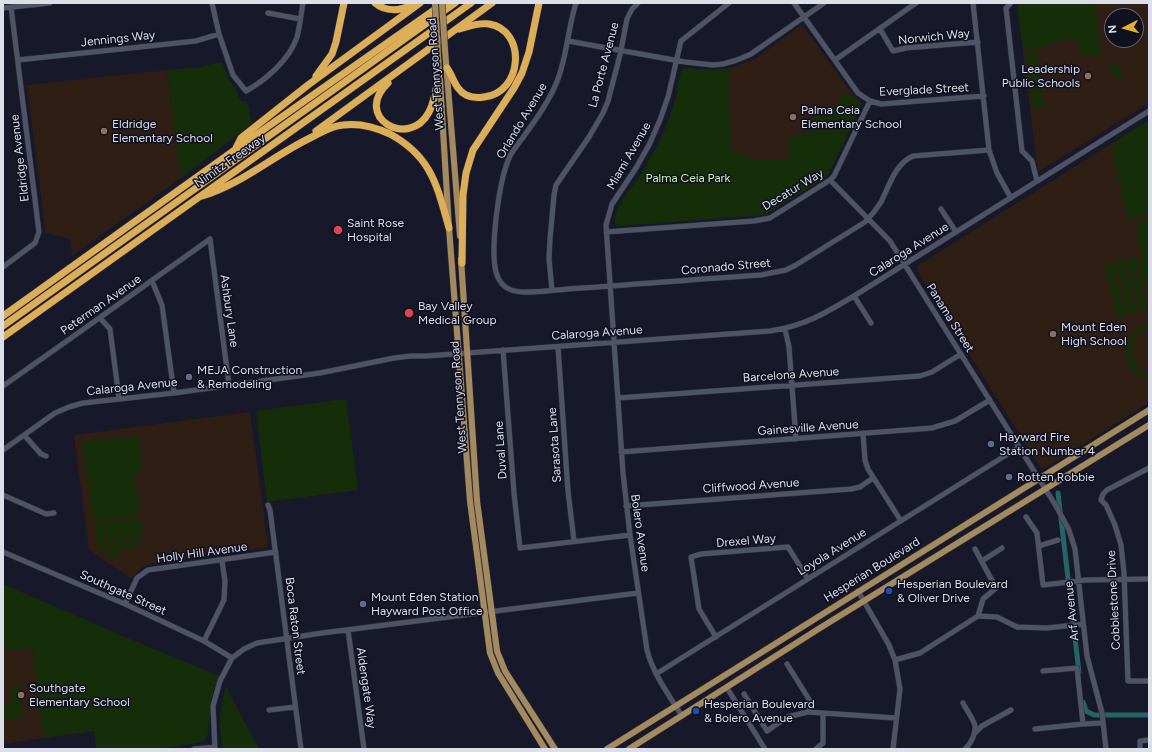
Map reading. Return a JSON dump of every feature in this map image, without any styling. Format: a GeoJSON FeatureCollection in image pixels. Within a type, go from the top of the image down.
{"type":"FeatureCollection","features":[{"type":"Feature","properties":{"kind":"highway"},"geometry":{"type":"LineString","coordinates":[[308,85],[332,54],[344,3]]}},
{"type":"Feature","properties":{"kind":"highway"},"geometry":{"type":"LineString","coordinates":[[375,3],[382,8],[392,10],[405,8],[416,3]]}},
{"type":"Feature","properties":{"kind":"highway"},"geometry":{"type":"LineString","coordinates":[[236,149],[241,138],[308,85],[420,3]]}},
{"type":"Feature","properties":{"kind":"highway","name":"Nimitz Freeway"},"geometry":{"type":"LineString","coordinates":[[3,316],[443,3]]}},
{"type":"Feature","properties":{"kind":"highway"},"geometry":{"type":"LineString","coordinates":[[3,326],[455,3]]}},
{"type":"Feature","properties":{"kind":"highway","name":"Nimitz Freeway"},"geometry":{"type":"LineString","coordinates":[[3,337],[471,3]]}},
{"type":"Feature","properties":{"kind":"highway"},"geometry":{"type":"LineString","coordinates":[[301,142],[492,3]]}},
{"type":"Feature","properties":{"kind":"highway"},"geometry":{"type":"LineString","coordinates":[[462,263],[463,195],[466,173],[474,150],[522,73],[530,52],[539,3]]}},
{"type":"Feature","properties":{"kind":"highway"},"geometry":{"type":"LineString","coordinates":[[447,68],[458,88],[466,95],[475,98],[489,96],[501,90],[512,76],[515,69],[516,55],[513,45],[500,28],[488,23],[455,30]]}},
{"type":"Feature","properties":{"kind":"highway"},"geometry":{"type":"LineString","coordinates":[[411,62],[382,89],[376,100],[378,114],[381,119],[392,127],[406,129],[422,122],[432,106],[439,73]]}},
{"type":"Feature","properties":{"kind":"highway"},"geometry":{"type":"LineString","coordinates":[[196,198],[218,191],[301,142],[330,128],[358,124],[383,131],[394,136],[415,152],[431,173],[438,189],[449,228]]}},
{"type":"Feature","properties":{"kind":"main road","name":"West Tennyson Road"},"geometry":{"type":"LineString","coordinates":[[435,3],[449,228],[470,501],[488,612],[497,651],[505,671],[555,749]]}},
{"type":"Feature","properties":{"kind":"main road","name":"West Tennyson Road"},"geometry":{"type":"LineString","coordinates":[[443,3],[445,50],[462,263],[476,501],[488,612],[490,653],[498,673],[545,749]]}},
{"type":"Feature","properties":{"kind":"main road","name":"Hesperian Boulevard"},"geometry":{"type":"LineString","coordinates":[[607,749],[1149,410]]}},
{"type":"Feature","properties":{"kind":"main road","name":"Hesperian Boulevard"},"geometry":{"type":"LineString","coordinates":[[629,749],[1044,488],[1149,425]]}},
{"type":"Feature","properties":{"kind":"street"},"geometry":{"type":"LineString","coordinates":[[3,8],[48,3]]}},
{"type":"Feature","properties":{"kind":"street"},"geometry":{"type":"LineString","coordinates":[[212,3],[219,34],[234,76],[246,91],[256,86],[285,59],[296,38],[303,3]]}},
{"type":"Feature","properties":{"kind":"street","name":"Orlando Avenue"},"geometry":{"type":"LineString","coordinates":[[513,291],[503,285],[499,279],[496,272],[495,262],[495,241],[500,190],[504,170],[511,155],[552,94],[564,60],[576,3]]}},
{"type":"Feature","properties":{"kind":"street","name":"La Porte Avenue"},"geometry":{"type":"LineString","coordinates":[[552,290],[549,259],[556,185],[590,137],[603,113],[608,101],[627,19],[632,9],[638,3]]}},
{"type":"Feature","properties":{"kind":"street","name":"Miami Avenue"},"geometry":{"type":"LineString","coordinates":[[613,342],[606,232],[608,214],[612,204],[636,168],[649,145],[660,120],[668,97],[678,46],[684,37],[729,3]]}},
{"type":"Feature","properties":{"kind":"street","name":"Everglade Street"},"geometry":{"type":"LineString","coordinates":[[794,3],[858,93],[870,101],[881,104],[984,96]]}},
{"type":"Feature","properties":{"kind":"street"},"geometry":{"type":"LineString","coordinates":[[568,40],[676,60],[713,65],[737,60],[751,54],[824,3]]}},
{"type":"Feature","properties":{"kind":"street"},"geometry":{"type":"LineString","coordinates":[[835,60],[916,3]]}},
{"type":"Feature","properties":{"kind":"street"},"geometry":{"type":"LineString","coordinates":[[973,3],[989,150],[998,173],[1011,198]]}},
{"type":"Feature","properties":{"kind":"street"},"geometry":{"type":"LineString","coordinates":[[1011,3],[1006,8],[1022,151],[1032,160],[1036,181]]}},
{"type":"Feature","properties":{"kind":"street","name":"Eldridge Avenue"},"geometry":{"type":"LineString","coordinates":[[4,264],[35,244],[39,232],[11,7]]}},
{"type":"Feature","properties":{"kind":"street"},"geometry":{"type":"LineString","coordinates":[[268,13],[300,19]]}},
{"type":"Feature","properties":{"kind":"street","name":"Norwich Way"},"geometry":{"type":"LineString","coordinates":[[880,29],[893,51],[906,48],[978,42]]}},
{"type":"Feature","properties":{"kind":"street","name":"Jennings Way"},"geometry":{"type":"LineString","coordinates":[[18,60],[196,41],[219,34]]}},
{"type":"Feature","properties":{"kind":"street","name":"Decatur Way"},"geometry":{"type":"LineString","coordinates":[[606,232],[762,220],[778,214],[834,176],[870,101]]}},
{"type":"Feature","properties":{"kind":"street","name":"Calaroga Avenue"},"geometry":{"type":"LineString","coordinates":[[3,450],[50,416],[69,406],[88,402],[174,393],[320,373],[394,358],[785,329],[813,320],[854,296],[1149,111]]}},
{"type":"Feature","properties":{"kind":"street","name":"Coronado Street"},"geometry":{"type":"LineString","coordinates":[[513,291],[523,292],[774,274],[796,265],[857,227],[868,218],[880,203],[900,164],[906,160],[913,156],[989,150]]}},
{"type":"Feature","properties":{"kind":"street","name":"Panama Street"},"geometry":{"type":"LineString","coordinates":[[830,180],[890,241],[1038,479]]}},
{"type":"Feature","properties":{"kind":"street"},"geometry":{"type":"LineString","coordinates":[[941,209],[956,232]]}},
{"type":"Feature","properties":{"kind":"street","name":"Peterman Avenue"},"geometry":{"type":"LineString","coordinates":[[3,386],[210,239]]}},
{"type":"Feature","properties":{"kind":"street","name":"Ashbury Lane"},"geometry":{"type":"LineString","coordinates":[[210,239],[229,385]]}},
{"type":"Feature","properties":{"kind":"street"},"geometry":{"type":"LineString","coordinates":[[152,281],[162,305],[174,393]]}},
{"type":"Feature","properties":{"kind":"street"},"geometry":{"type":"LineString","coordinates":[[854,296],[871,323]]}},
{"type":"Feature","properties":{"kind":"street"},"geometry":{"type":"LineString","coordinates":[[100,318],[110,329],[119,398]]}},
{"type":"Feature","properties":{"kind":"street"},"geometry":{"type":"LineString","coordinates":[[785,329],[789,347],[796,439]]}},
{"type":"Feature","properties":{"kind":"street","name":"Bolero Avenue"},"geometry":{"type":"LineString","coordinates":[[613,342],[626,506],[649,661],[682,716]]}},
{"type":"Feature","properties":{"kind":"street","name":"Sarasota Lane"},"geometry":{"type":"LineString","coordinates":[[558,346],[568,491],[574,541]]}},
{"type":"Feature","properties":{"kind":"street","name":"Duval Lane"},"geometry":{"type":"LineString","coordinates":[[503,350],[514,493],[520,548],[574,541]]}},
{"type":"Feature","properties":{"kind":"street","name":"Barcelona Avenue"},"geometry":{"type":"LineString","coordinates":[[618,398],[920,376],[932,372],[961,354]]}},
{"type":"Feature","properties":{"kind":"street","name":"Gainesville Avenue"},"geometry":{"type":"LineString","coordinates":[[621,452],[937,428],[955,421],[990,400]]}},
{"type":"Feature","properties":{"kind":"street"},"geometry":{"type":"LineString","coordinates":[[863,434],[865,460],[873,478],[901,521]]}},
{"type":"Feature","properties":{"kind":"street"},"geometry":{"type":"LineString","coordinates":[[24,435],[41,454],[46,456]]}},
{"type":"Feature","properties":{"kind":"street","name":"Loyola Avenue"},"geometry":{"type":"LineString","coordinates":[[656,674],[1019,448]]}},
{"type":"Feature","properties":{"kind":"street","name":"Cobblestone Drive"},"geometry":{"type":"LineString","coordinates":[[1149,468],[1107,490],[1103,494],[1101,500],[1106,505],[1119,535],[1123,555],[1128,681],[1149,680]]}},
{"type":"Feature","properties":{"kind":"street","name":"Cliffwood Avenue"},"geometry":{"type":"LineString","coordinates":[[626,506],[851,489],[860,486],[873,478]]}},
{"type":"Feature","properties":{"kind":"street","name":"Arf Avenue"},"geometry":{"type":"LineString","coordinates":[[1038,479],[1069,530],[1075,549],[1087,656],[1102,713],[1106,749]]}},
{"type":"Feature","properties":{"kind":"street"},"geometry":{"type":"LineString","coordinates":[[3,495],[46,514],[54,513]]}},
{"type":"Feature","properties":{"kind":"street","name":"Boca Raton Street"},"geometry":{"type":"LineString","coordinates":[[268,505],[276,552],[301,749]]}},
{"type":"Feature","properties":{"kind":"street"},"geometry":{"type":"LineString","coordinates":[[1026,517],[1037,533],[1043,585],[1078,581],[1149,579]]}},
{"type":"Feature","properties":{"kind":"street"},"geometry":{"type":"LineString","coordinates":[[574,541],[630,535]]}},
{"type":"Feature","properties":{"kind":"street"},"geometry":{"type":"LineString","coordinates":[[1038,546],[1058,540]]}},
{"type":"Feature","properties":{"kind":"street","name":"Drexel Way"},"geometry":{"type":"LineString","coordinates":[[716,637],[699,609],[691,557],[701,554],[788,547],[808,579]]}},
{"type":"Feature","properties":{"kind":"street"},"geometry":{"type":"LineString","coordinates":[[982,561],[1002,548]]}},
{"type":"Feature","properties":{"kind":"street"},"geometry":{"type":"LineString","coordinates":[[975,549],[996,588],[983,598],[978,616]]}},
{"type":"Feature","properties":{"kind":"street","name":"Southgate Street"},"geometry":{"type":"LineString","coordinates":[[3,552],[125,604],[204,641],[232,658]]}},
{"type":"Feature","properties":{"kind":"street","name":"Holly Hill Avenue"},"geometry":{"type":"LineString","coordinates":[[125,604],[138,578],[148,570],[276,552]]}},
{"type":"Feature","properties":{"kind":"street"},"geometry":{"type":"LineString","coordinates":[[204,641],[224,600],[225,581],[222,560]]}},
{"type":"Feature","properties":{"kind":"street"},"geometry":{"type":"LineString","coordinates":[[858,591],[889,645],[895,660],[900,689],[893,749]]}},
{"type":"Feature","properties":{"kind":"street"},"geometry":{"type":"LineString","coordinates":[[194,749],[215,748],[213,706],[220,681],[232,658],[244,649],[257,643],[638,593]]}},
{"type":"Feature","properties":{"kind":"street"},"geometry":{"type":"LineString","coordinates":[[895,660],[920,653],[978,616],[996,617],[1017,627],[1047,628],[1083,624]]}},
{"type":"Feature","properties":{"kind":"street","name":"Aldengate Way"},"geometry":{"type":"LineString","coordinates":[[348,630],[364,749]]}},
{"type":"Feature","properties":{"kind":"street"},"geometry":{"type":"LineString","coordinates":[[787,664],[812,704],[808,712]]}},
{"type":"Feature","properties":{"kind":"street"},"geometry":{"type":"LineString","coordinates":[[1043,671],[1077,668],[1082,724]]}},
{"type":"Feature","properties":{"kind":"street"},"geometry":{"type":"LineString","coordinates":[[727,688],[765,749]]}},
{"type":"Feature","properties":{"kind":"street"},"geometry":{"type":"LineString","coordinates":[[744,694],[767,731],[787,717],[808,712],[896,718]]}},
{"type":"Feature","properties":{"kind":"street"},"geometry":{"type":"LineString","coordinates":[[962,703],[975,726],[974,734],[969,746],[964,749]]}},
{"type":"Feature","properties":{"kind":"street"},"geometry":{"type":"LineString","coordinates":[[269,710],[295,707]]}},
{"type":"Feature","properties":{"kind":"street"},"geometry":{"type":"LineString","coordinates":[[974,734],[982,726],[1011,710]]}},
{"type":"Feature","properties":{"kind":"street"},"geometry":{"type":"LineString","coordinates":[[816,749],[823,743],[823,713]]}},
{"type":"Feature","properties":{"kind":"street"},"geometry":{"type":"LineString","coordinates":[[1034,729],[1103,723]]}},
{"type":"Feature","properties":{"kind":"street"},"geometry":{"type":"LineString","coordinates":[[1140,749],[1140,740],[1149,740]]}},
{"type":"Feature","properties":{"kind":"shaded area","name":"Leadership Public Schools"},"geometry":{"type":"Polygon","coordinates":[[[1017,3],[1149,3],[1149,103],[1038,172],[1017,3]]]}},
{"type":"Feature","properties":{"kind":"shaded area","name":"Palma Ceia Elementary School"},"geometry":{"type":"Polygon","coordinates":[[[803,26],[853,95],[861,103],[861,106],[829,173],[823,179],[762,215],[730,198],[729,68],[755,59],[799,27],[803,26]]]}},
{"type":"Feature","properties":{"kind":"shaded area","name":"Eldridge Elementary School"},"geometry":{"type":"Polygon","coordinates":[[[167,70],[181,178],[72,256],[70,239],[45,233],[27,85],[167,70]]]}},
{"type":"Feature","properties":{"kind":"shaded area","name":"Mount Eden High School"},"geometry":{"type":"Polygon","coordinates":[[[1149,120],[1149,403],[1045,468],[1041,468],[917,270],[917,266],[1149,120]]]}},
{"type":"Feature","properties":{"kind":"shaded area"},"geometry":{"type":"Polygon","coordinates":[[[250,412],[268,544],[267,547],[151,564],[141,568],[131,578],[89,550],[74,435],[250,412]]]}},
{"type":"Feature","properties":{"kind":"shaded area","name":"Southgate Elementary School"},"geometry":{"type":"Polygon","coordinates":[[[32,647],[44,738],[3,744],[3,651],[32,647]]]}},
{"type":"Feature","properties":{"kind":"green space"},"geometry":{"type":"Polygon","coordinates":[[[1017,3],[1095,3],[1101,55],[1085,57],[1074,39],[1061,41],[1042,47],[1023,49],[1017,3]]]}},
{"type":"Feature","properties":{"kind":"green space"},"geometry":{"type":"Polygon","coordinates":[[[1037,50],[1039,68],[1028,69],[1026,51],[1037,50]]]}},
{"type":"Feature","properties":{"kind":"green space"},"geometry":{"type":"Polygon","coordinates":[[[222,62],[229,80],[236,89],[239,98],[242,101],[247,101],[252,124],[181,178],[167,70],[202,67],[222,62]]]}},
{"type":"Feature","properties":{"kind":"green space"},"geometry":{"type":"Polygon","coordinates":[[[1116,63],[1124,76],[1117,80],[1109,68],[1116,63]]]}},
{"type":"Feature","properties":{"kind":"green space","name":"Palma Ceia Park"},"geometry":{"type":"Polygon","coordinates":[[[685,67],[707,70],[729,68],[731,151],[755,159],[789,159],[788,140],[792,135],[803,135],[803,132],[813,132],[813,110],[832,110],[832,107],[839,107],[840,95],[853,95],[861,103],[861,106],[829,173],[823,179],[768,213],[762,215],[617,226],[615,216],[617,209],[642,172],[660,140],[673,108],[680,75],[685,67]]]}},
{"type":"Feature","properties":{"kind":"green space"},"geometry":{"type":"Polygon","coordinates":[[[1039,70],[1041,88],[1031,89],[1028,71],[1039,70]]]}},
{"type":"Feature","properties":{"kind":"green space"},"geometry":{"type":"Polygon","coordinates":[[[1042,90],[1044,108],[1033,109],[1031,91],[1042,90]]]}},
{"type":"Feature","properties":{"kind":"green space"},"geometry":{"type":"Polygon","coordinates":[[[1149,120],[1149,214],[1128,220],[1111,147],[1133,141],[1114,145],[1118,139],[1149,120]]]}},
{"type":"Feature","properties":{"kind":"green space"},"geometry":{"type":"Polygon","coordinates":[[[1149,219],[1149,298],[1138,260],[1142,259],[1137,241],[1140,241],[1136,225],[1138,222],[1149,219]]]}},
{"type":"Feature","properties":{"kind":"green space"},"geometry":{"type":"Polygon","coordinates":[[[1135,256],[1139,273],[1130,275],[1126,259],[1135,256]]]}},
{"type":"Feature","properties":{"kind":"green space"},"geometry":{"type":"Polygon","coordinates":[[[1124,259],[1128,276],[1119,278],[1115,261],[1124,259]]]}},
{"type":"Feature","properties":{"kind":"green space"},"geometry":{"type":"Polygon","coordinates":[[[1113,262],[1117,279],[1108,281],[1104,264],[1113,262]]]}},
{"type":"Feature","properties":{"kind":"green space"},"geometry":{"type":"Polygon","coordinates":[[[1140,275],[1144,292],[1135,294],[1131,277],[1140,275]]]}},
{"type":"Feature","properties":{"kind":"green space"},"geometry":{"type":"Polygon","coordinates":[[[1129,278],[1133,295],[1124,297],[1120,280],[1129,278]]]}},
{"type":"Feature","properties":{"kind":"green space"},"geometry":{"type":"Polygon","coordinates":[[[1117,281],[1121,297],[1113,300],[1109,283],[1117,281]]]}},
{"type":"Feature","properties":{"kind":"green space"},"geometry":{"type":"Polygon","coordinates":[[[1144,294],[1148,310],[1140,312],[1136,296],[1144,294]]]}},
{"type":"Feature","properties":{"kind":"green space"},"geometry":{"type":"Polygon","coordinates":[[[1133,296],[1137,313],[1129,315],[1124,299],[1133,296]]]}},
{"type":"Feature","properties":{"kind":"green space"},"geometry":{"type":"Polygon","coordinates":[[[1122,299],[1126,316],[1117,318],[1113,301],[1122,299]]]}},
{"type":"Feature","properties":{"kind":"green space"},"geometry":{"type":"Polygon","coordinates":[[[1149,322],[1149,329],[1138,336],[1134,341],[1132,352],[1135,363],[1139,368],[1149,374],[1149,387],[1147,379],[1135,372],[1131,367],[1126,355],[1126,349],[1132,336],[1149,322]]]}},
{"type":"Feature","properties":{"kind":"green space"},"geometry":{"type":"Polygon","coordinates":[[[346,399],[358,490],[267,502],[256,411],[346,399]]]}},
{"type":"Feature","properties":{"kind":"green space"},"geometry":{"type":"Polygon","coordinates":[[[140,435],[141,473],[135,475],[140,510],[135,515],[94,521],[82,442],[140,435]]]}},
{"type":"Feature","properties":{"kind":"green space"},"geometry":{"type":"Polygon","coordinates":[[[140,518],[143,538],[132,539],[130,519],[140,518]]]}},
{"type":"Feature","properties":{"kind":"green space"},"geometry":{"type":"Polygon","coordinates":[[[128,519],[131,540],[120,541],[118,521],[128,519]]]}},
{"type":"Feature","properties":{"kind":"green space"},"geometry":{"type":"Polygon","coordinates":[[[117,521],[119,541],[109,543],[106,522],[117,521]]]}},
{"type":"Feature","properties":{"kind":"green space"},"geometry":{"type":"Polygon","coordinates":[[[105,522],[108,543],[97,544],[94,524],[105,522]]]}},
{"type":"Feature","properties":{"kind":"green space"},"geometry":{"type":"Polygon","coordinates":[[[138,540],[139,547],[126,548],[125,542],[138,540]]]}},
{"type":"Feature","properties":{"kind":"green space"},"geometry":{"type":"Polygon","coordinates":[[[124,542],[125,548],[112,550],[111,544],[124,542]]]}},
{"type":"Feature","properties":{"kind":"green space"},"geometry":{"type":"Polygon","coordinates":[[[110,544],[111,550],[98,552],[97,546],[110,544]]]}},
{"type":"Feature","properties":{"kind":"green space"},"geometry":{"type":"Polygon","coordinates":[[[119,551],[120,557],[107,559],[107,553],[119,551]]]}},
{"type":"Feature","properties":{"kind":"green space"},"geometry":{"type":"Polygon","coordinates":[[[3,584],[219,676],[212,697],[207,738],[197,743],[158,749],[96,749],[94,731],[44,738],[32,648],[3,651],[3,584]]]}},
{"type":"Feature","properties":{"kind":"green space"},"geometry":{"type":"Polygon","coordinates":[[[20,686],[24,717],[4,720],[3,704],[12,703],[10,688],[20,686]]]}},
{"type":"Feature","properties":{"kind":"green space"},"geometry":{"type":"Polygon","coordinates":[[[226,687],[259,749],[222,749],[220,718],[226,687]]]}},
{"type":"Feature","properties":{"kind":"waterway"},"geometry":{"type":"LineString","coordinates":[[1058,493],[1079,672]]}},
{"type":"Feature","properties":{"kind":"waterway"},"geometry":{"type":"LineString","coordinates":[[1083,702],[1086,711],[1094,715],[1149,715]]}},
{"type":"Feature","properties":{"kind":"place","name":"Leadership Public Schools"},"geometry":{"type":"Point","coordinates":[1088,76]}},
{"type":"Feature","properties":{"kind":"place","name":"Palma Ceia Elementary School"},"geometry":{"type":"Point","coordinates":[793,117]}},
{"type":"Feature","properties":{"kind":"place","name":"Eldridge Elementary School"},"geometry":{"type":"Point","coordinates":[104,131]}},
{"type":"Feature","properties":{"kind":"place","name":"Saint Rose Hospital"},"geometry":{"type":"Point","coordinates":[338,230]}},
{"type":"Feature","properties":{"kind":"place","name":"Bay Valley Medical Group"},"geometry":{"type":"Point","coordinates":[409,313]}},
{"type":"Feature","properties":{"kind":"place","name":"Mount Eden High School"},"geometry":{"type":"Point","coordinates":[1053,334]}},
{"type":"Feature","properties":{"kind":"place","name":"MEJA Construction & Remodeling"},"geometry":{"type":"Point","coordinates":[189,377]}},
{"type":"Feature","properties":{"kind":"place","name":"Hayward Fire Station Number 4"},"geometry":{"type":"Point","coordinates":[991,444]}},
{"type":"Feature","properties":{"kind":"place","name":"Rotten Robbie"},"geometry":{"type":"Point","coordinates":[1009,477]}},
{"type":"Feature","properties":{"kind":"place","name":"Hesperian Boulevard & Oliver Drive"},"geometry":{"type":"Point","coordinates":[889,591]}},
{"type":"Feature","properties":{"kind":"place","name":"Mount Eden Station Hayward Post Office"},"geometry":{"type":"Point","coordinates":[363,604]}},
{"type":"Feature","properties":{"kind":"place","name":"Southgate Elementary School"},"geometry":{"type":"Point","coordinates":[21,695]}},
{"type":"Feature","properties":{"kind":"place","name":"Hesperian Boulevard & Bolero Avenue"},"geometry":{"type":"Point","coordinates":[696,711]}}]}
